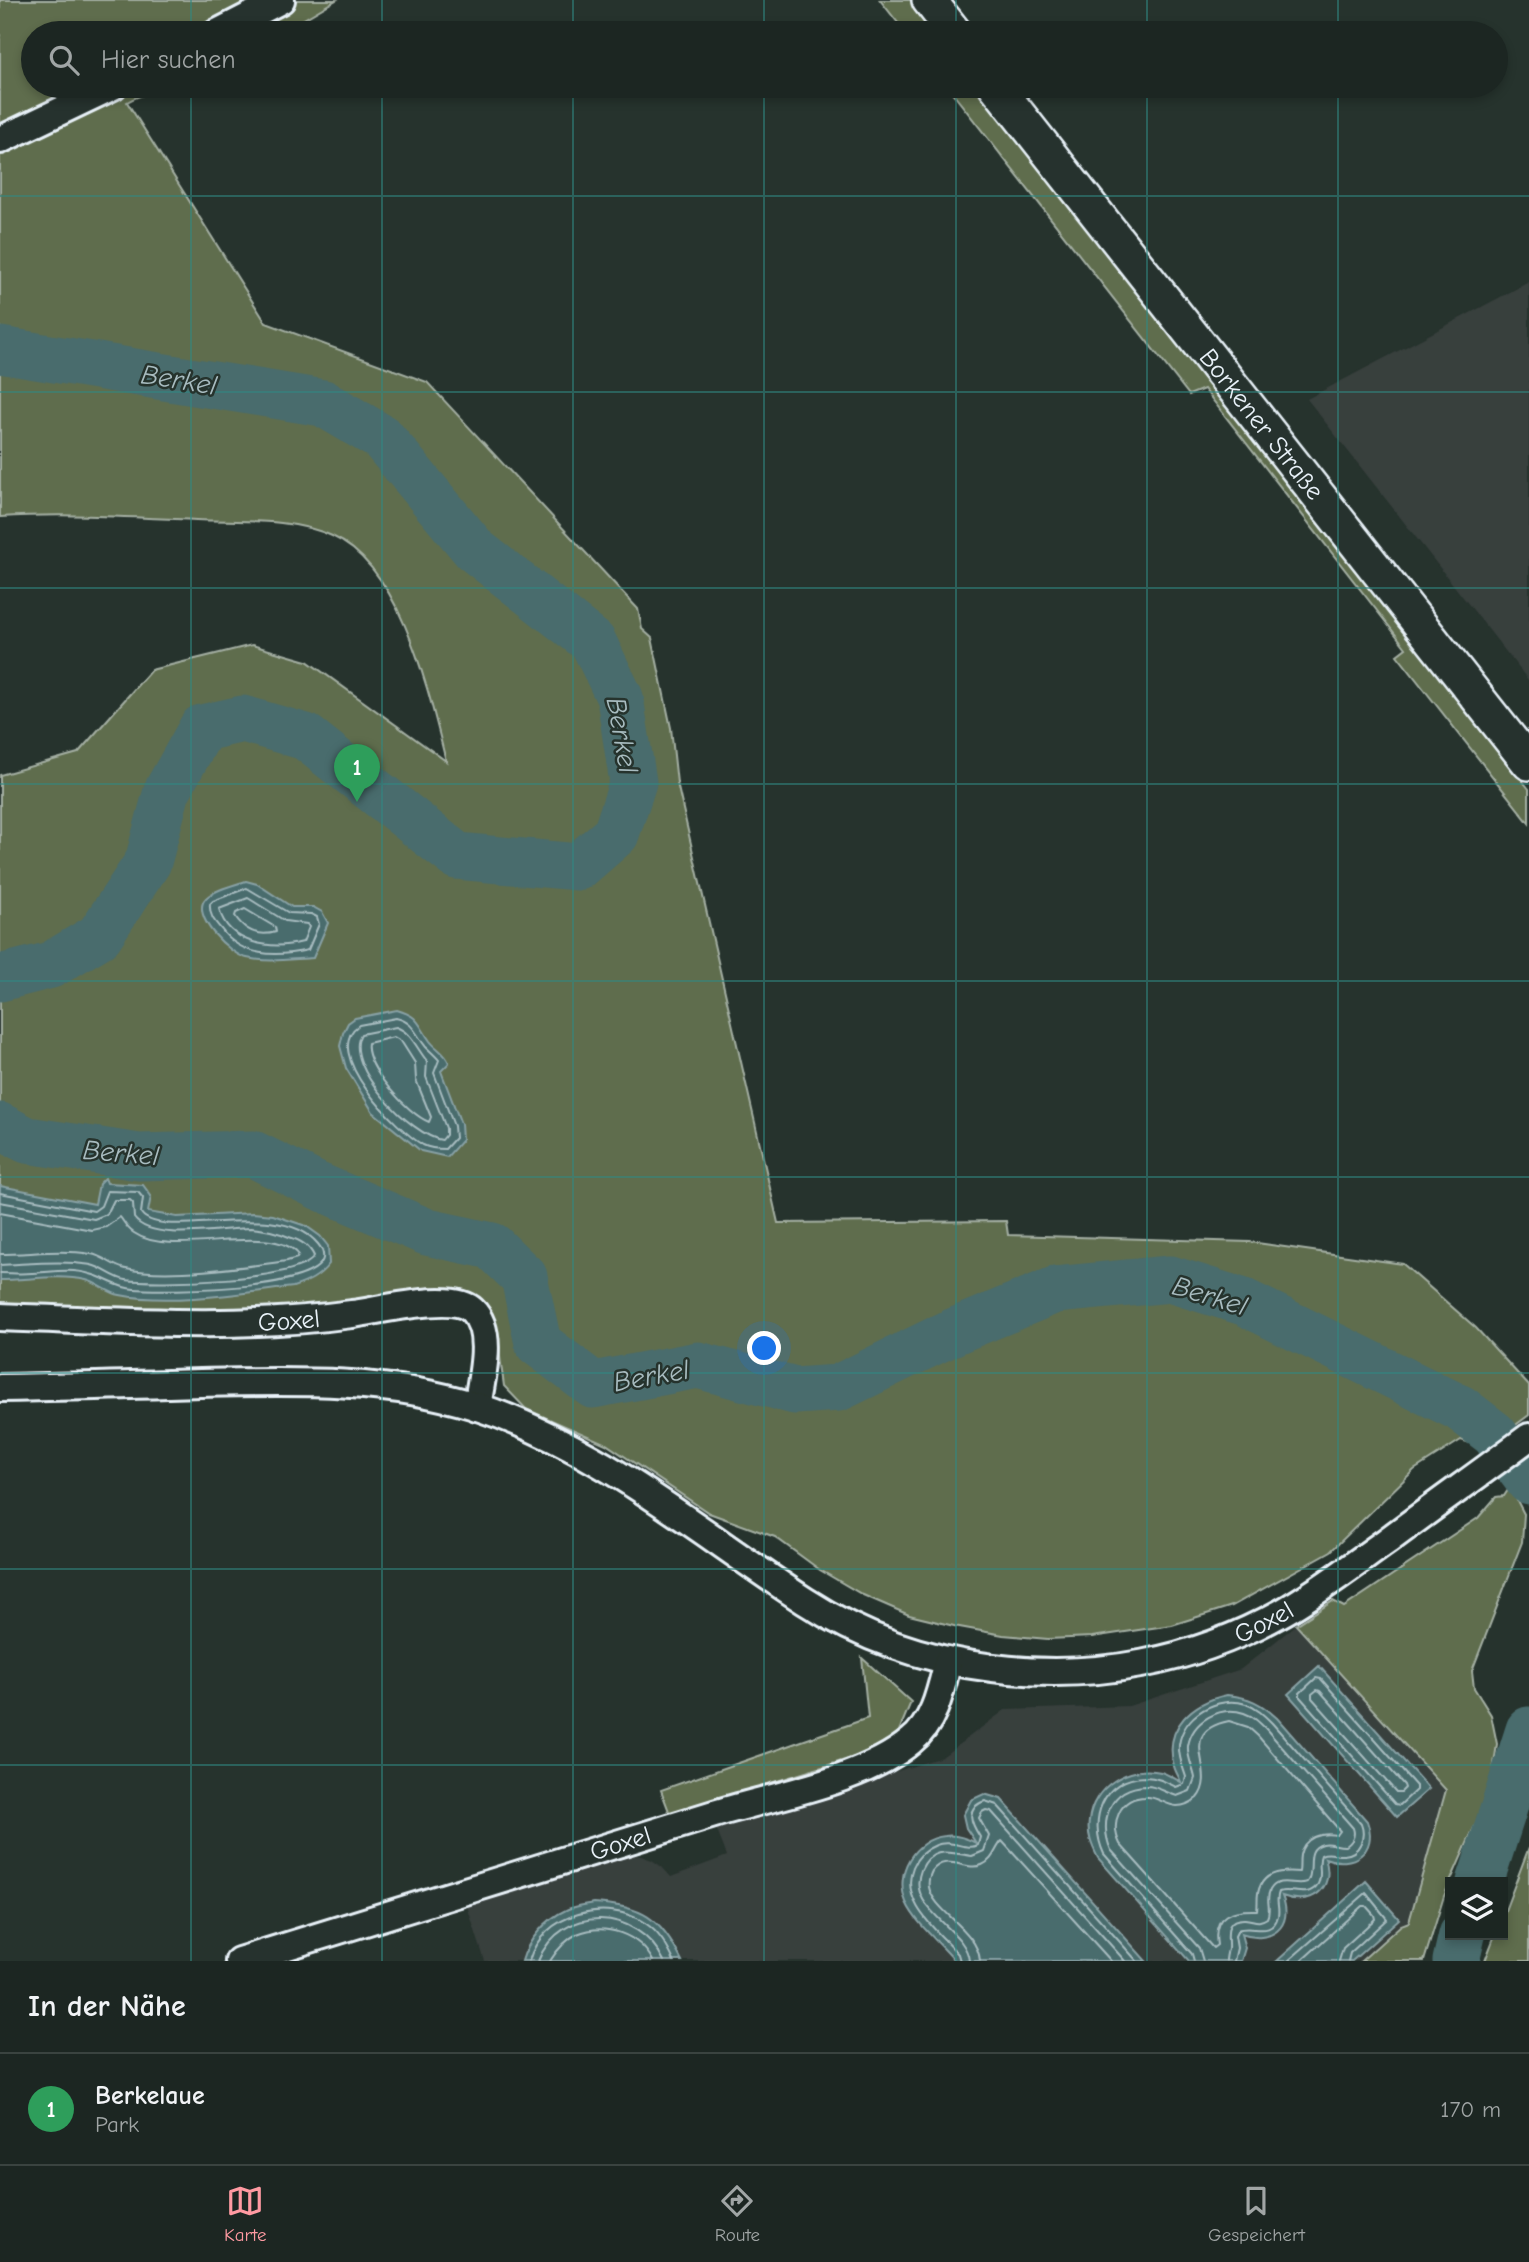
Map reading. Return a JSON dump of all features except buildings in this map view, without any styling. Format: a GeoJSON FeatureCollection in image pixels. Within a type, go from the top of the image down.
{"type":"FeatureCollection","features":[{"type":"Feature","properties":{"kind":"street"},"geometry":{"type":"LineString","coordinates":[[240,21],[281,0]]}},
{"type":"Feature","properties":{"kind":"street"},"geometry":{"type":"LineString","coordinates":[[929,0],[946,21]]}},
{"type":"Feature","properties":{"kind":"street"},"geometry":{"type":"LineString","coordinates":[[0,140],[88,98]]}},
{"type":"Feature","properties":{"kind":"street","name":"Borkener Straße"},"geometry":{"type":"LineString","coordinates":[[1005,98],[1529,763]]}},
{"type":"Feature","properties":{"kind":"street","name":"Goxel"},"geometry":{"type":"LineString","coordinates":[[0,1317],[189,1323],[294,1321],[445,1300],[471,1308],[483,1327],[484,1348],[477,1407]]}},
{"type":"Feature","properties":{"kind":"street","name":"Goxel"},"geometry":{"type":"LineString","coordinates":[[0,1388],[316,1382],[417,1392],[477,1407],[527,1425],[632,1481],[788,1590],[844,1624],[910,1650],[948,1661],[1009,1670],[1081,1672],[1143,1663],[1226,1640],[1285,1611],[1328,1583],[1529,1437]]}},
{"type":"Feature","properties":{"kind":"street","name":"Goxel"},"geometry":{"type":"LineString","coordinates":[[239,1961],[826,1782],[878,1763],[913,1740],[932,1714],[948,1661]]}},
{"type":"Feature","properties":{"kind":"shaded area"},"geometry":{"type":"Polygon","coordinates":[[[1529,282],[1529,681],[1307,399],[1529,282]]]}},
{"type":"Feature","properties":{"kind":"shaded area"},"geometry":{"type":"Polygon","coordinates":[[[1296,1625],[1446,1790],[1409,1922],[1401,1925],[1361,1961],[485,1961],[466,1903],[626,1854],[652,1860],[671,1877],[727,1856],[716,1828],[942,1757],[1005,1710],[1129,1706],[1241,1669],[1296,1625]]]}},
{"type":"Feature","properties":{"kind":"green space"},"geometry":{"type":"Polygon","coordinates":[[[0,0],[336,0],[300,21],[21,21],[21,98],[136,98],[127,102],[266,323],[427,382],[638,609],[642,629],[652,638],[671,728],[677,783],[778,1223],[1006,1221],[1008,1235],[1250,1242],[1403,1264],[1476,1328],[1529,1386],[1529,1415],[1485,1448],[1461,1440],[1414,1470],[1331,1551],[1232,1606],[1172,1625],[1092,1637],[1048,1639],[1003,1635],[954,1626],[909,1615],[863,1595],[820,1570],[775,1537],[709,1513],[606,1444],[526,1409],[504,1386],[497,1335],[486,1303],[454,1292],[277,1313],[0,1313],[0,775],[78,753],[151,670],[252,645],[307,661],[446,761],[421,669],[394,603],[377,575],[356,552],[332,536],[283,523],[73,515],[0,517],[0,0]]]}},
{"type":"Feature","properties":{"kind":"green space"},"geometry":{"type":"Polygon","coordinates":[[[880,0],[910,0],[927,21],[897,21],[880,0]]]}},
{"type":"Feature","properties":{"kind":"green space"},"geometry":{"type":"Polygon","coordinates":[[[956,98],[986,98],[1529,789],[1529,823],[1397,655],[1406,648],[1204,389],[1189,395],[956,98]]]}},
{"type":"Feature","properties":{"kind":"green space"},"geometry":{"type":"Polygon","coordinates":[[[1510,1487],[1524,1514],[1522,1542],[1472,1671],[1474,1688],[1491,1715],[1497,1744],[1486,1800],[1452,1877],[1445,1877],[1445,1894],[1424,1961],[1361,1961],[1401,1925],[1409,1922],[1446,1790],[1296,1625],[1333,1601],[1344,1607],[1478,1518],[1496,1497],[1504,1496],[1510,1487]]]}},
{"type":"Feature","properties":{"kind":"green space"},"geometry":{"type":"Polygon","coordinates":[[[862,1658],[911,1702],[899,1731],[887,1747],[670,1814],[661,1790],[868,1718],[862,1658]]]}},
{"type":"Feature","properties":{"kind":"green space"},"geometry":{"type":"Polygon","coordinates":[[[1529,1847],[1529,1961],[1485,1961],[1493,1940],[1508,1940],[1508,1903],[1529,1847]]]}},
{"type":"Feature","properties":{"kind":"water"},"geometry":{"type":"Polygon","coordinates":[[[246,881],[257,884],[292,907],[313,907],[322,912],[328,923],[313,958],[247,958],[231,950],[214,933],[203,914],[202,905],[206,898],[246,881]]]}},
{"type":"Feature","properties":{"kind":"water"},"geometry":{"type":"Polygon","coordinates":[[[397,1010],[414,1018],[449,1063],[441,1071],[461,1124],[462,1140],[447,1157],[421,1151],[373,1112],[346,1068],[340,1046],[348,1023],[355,1018],[397,1010]]]}},
{"type":"Feature","properties":{"kind":"water"},"geometry":{"type":"Polygon","coordinates":[[[105,1178],[107,1183],[143,1185],[151,1196],[148,1212],[177,1217],[253,1213],[273,1215],[306,1226],[328,1246],[329,1264],[313,1278],[293,1287],[184,1298],[120,1295],[90,1281],[75,1278],[0,1280],[0,1186],[95,1204],[99,1184],[105,1178]]]}},
{"type":"Feature","properties":{"kind":"water"},"geometry":{"type":"Polygon","coordinates":[[[1319,1666],[1429,1789],[1397,1817],[1288,1694],[1319,1666]]]}},
{"type":"Feature","properties":{"kind":"water"},"geometry":{"type":"Polygon","coordinates":[[[1227,1695],[1254,1702],[1277,1718],[1367,1821],[1369,1841],[1361,1855],[1353,1859],[1335,1861],[1325,1858],[1327,1879],[1318,1893],[1302,1899],[1282,1896],[1285,1917],[1277,1931],[1261,1937],[1241,1934],[1245,1948],[1241,1961],[1189,1961],[1098,1858],[1089,1836],[1089,1821],[1097,1798],[1105,1788],[1125,1775],[1149,1770],[1164,1773],[1181,1782],[1172,1752],[1177,1728],[1192,1710],[1227,1695]]]}},
{"type":"Feature","properties":{"kind":"water"},"geometry":{"type":"Polygon","coordinates":[[[984,1794],[1001,1799],[1146,1961],[955,1961],[910,1910],[903,1891],[903,1880],[909,1859],[924,1843],[953,1836],[976,1843],[966,1828],[963,1815],[971,1800],[984,1794]]]}},
{"type":"Feature","properties":{"kind":"water"},"geometry":{"type":"Polygon","coordinates":[[[1366,1881],[1399,1919],[1352,1961],[1277,1961],[1366,1881]]]}},
{"type":"Feature","properties":{"kind":"water"},"geometry":{"type":"Polygon","coordinates":[[[594,1903],[625,1907],[648,1917],[666,1934],[682,1961],[522,1961],[533,1938],[552,1919],[569,1909],[594,1903]]]}},
{"type":"Feature","properties":{"kind":"waterway","name":"Berkel"},"geometry":{"type":"LineString","coordinates":[[0,350],[323,403],[382,438],[475,550],[593,642],[620,698],[633,782],[616,834],[578,867],[457,856],[306,737],[243,719],[202,728],[167,791],[148,862],[99,936],[51,965],[0,978]]}},
{"type":"Feature","properties":{"kind":"waterway","name":"Berkel"},"geometry":{"type":"LineString","coordinates":[[0,1126],[27,1140],[139,1157],[253,1154],[318,1186],[427,1232],[492,1246],[524,1277],[538,1343],[593,1385],[698,1365],[795,1391],[838,1388],[955,1331],[1055,1290],[1170,1279],[1244,1302],[1460,1408],[1494,1434],[1529,1481]]}},
{"type":"Feature","properties":{"kind":"waterway","name":"Berkel"},"geometry":{"type":"LineString","coordinates":[[1482,1877],[1529,1730]]}},
{"type":"Feature","properties":{"kind":"waterway","name":"Berkel"},"geometry":{"type":"LineString","coordinates":[[1456,1961],[1461,1940]]}},
{"type":"Feature","properties":{"kind":"place","name":"Berkelaue"},"geometry":{"type":"Point","coordinates":[357,802]}}]}
